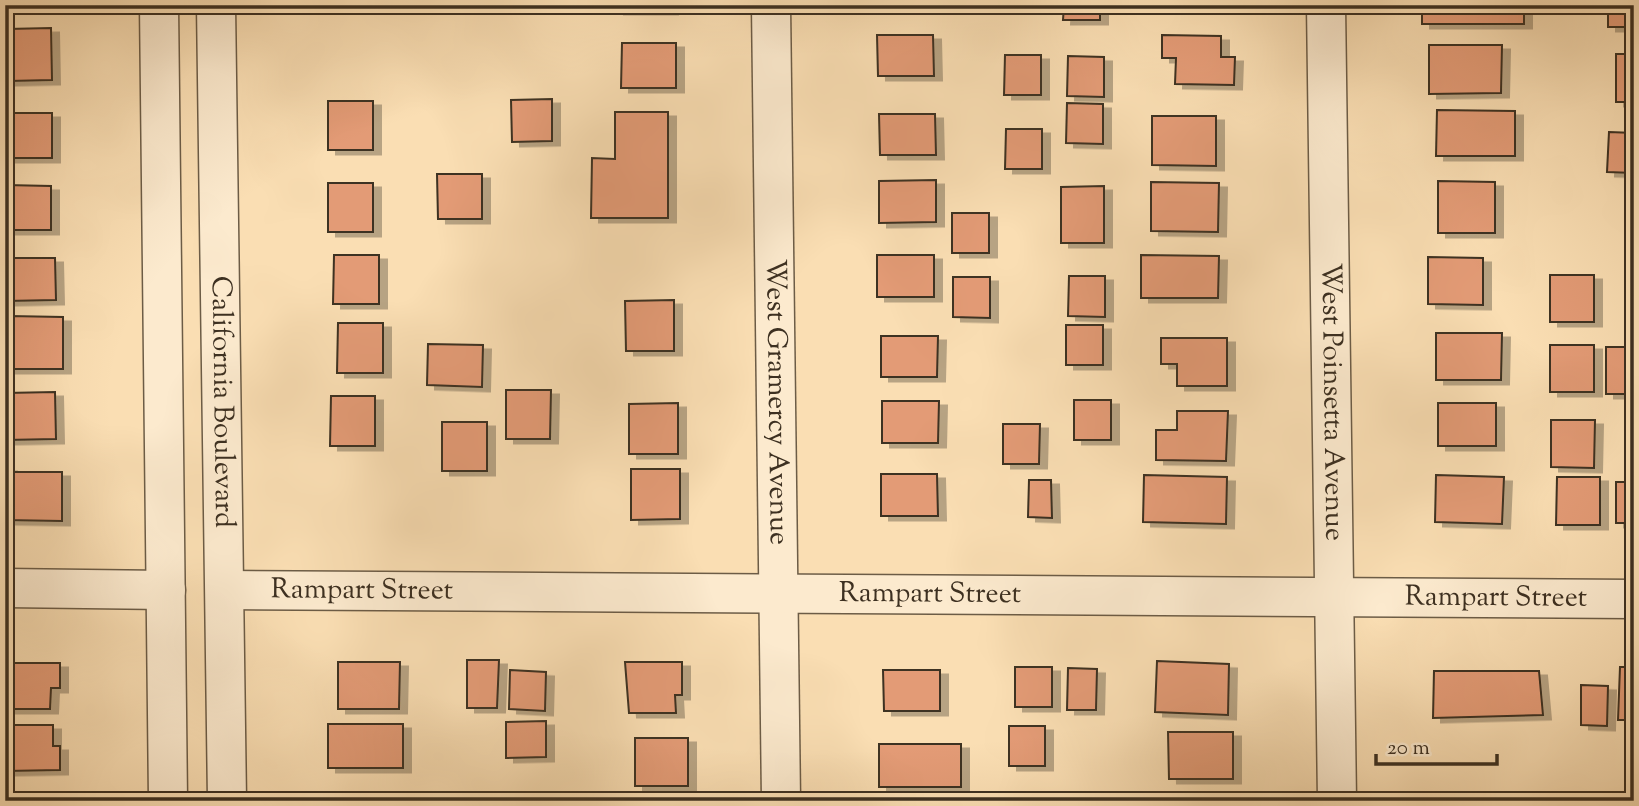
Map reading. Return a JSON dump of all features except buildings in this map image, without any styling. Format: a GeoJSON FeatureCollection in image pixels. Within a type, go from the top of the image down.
{"type":"FeatureCollection","features":[{"type":"Feature","properties":{"kind":"street"},"geometry":{"type":"LineString","coordinates":[[159,5],[168,801]]}},
{"type":"Feature","properties":{"kind":"street","name":"California Boulevard"},"geometry":{"type":"LineString","coordinates":[[216,5],[227,801]]}},
{"type":"Feature","properties":{"kind":"street","name":"West Gramercy Avenue"},"geometry":{"type":"LineString","coordinates":[[771,5],[781,801]]}},
{"type":"Feature","properties":{"kind":"street","name":"West Poinsetta Avenue"},"geometry":{"type":"LineString","coordinates":[[1326,5],[1336,801]]}},
{"type":"Feature","properties":{"kind":"street"},"geometry":{"type":"LineString","coordinates":[[5,588],[166,590]]}},
{"type":"Feature","properties":{"kind":"street"},"geometry":{"type":"LineString","coordinates":[[166,590],[188,626],[204,626],[226,590]]}},
{"type":"Feature","properties":{"kind":"street","name":"Rampart Street"},"geometry":{"type":"LineString","coordinates":[[226,590],[1634,600]]}}]}
